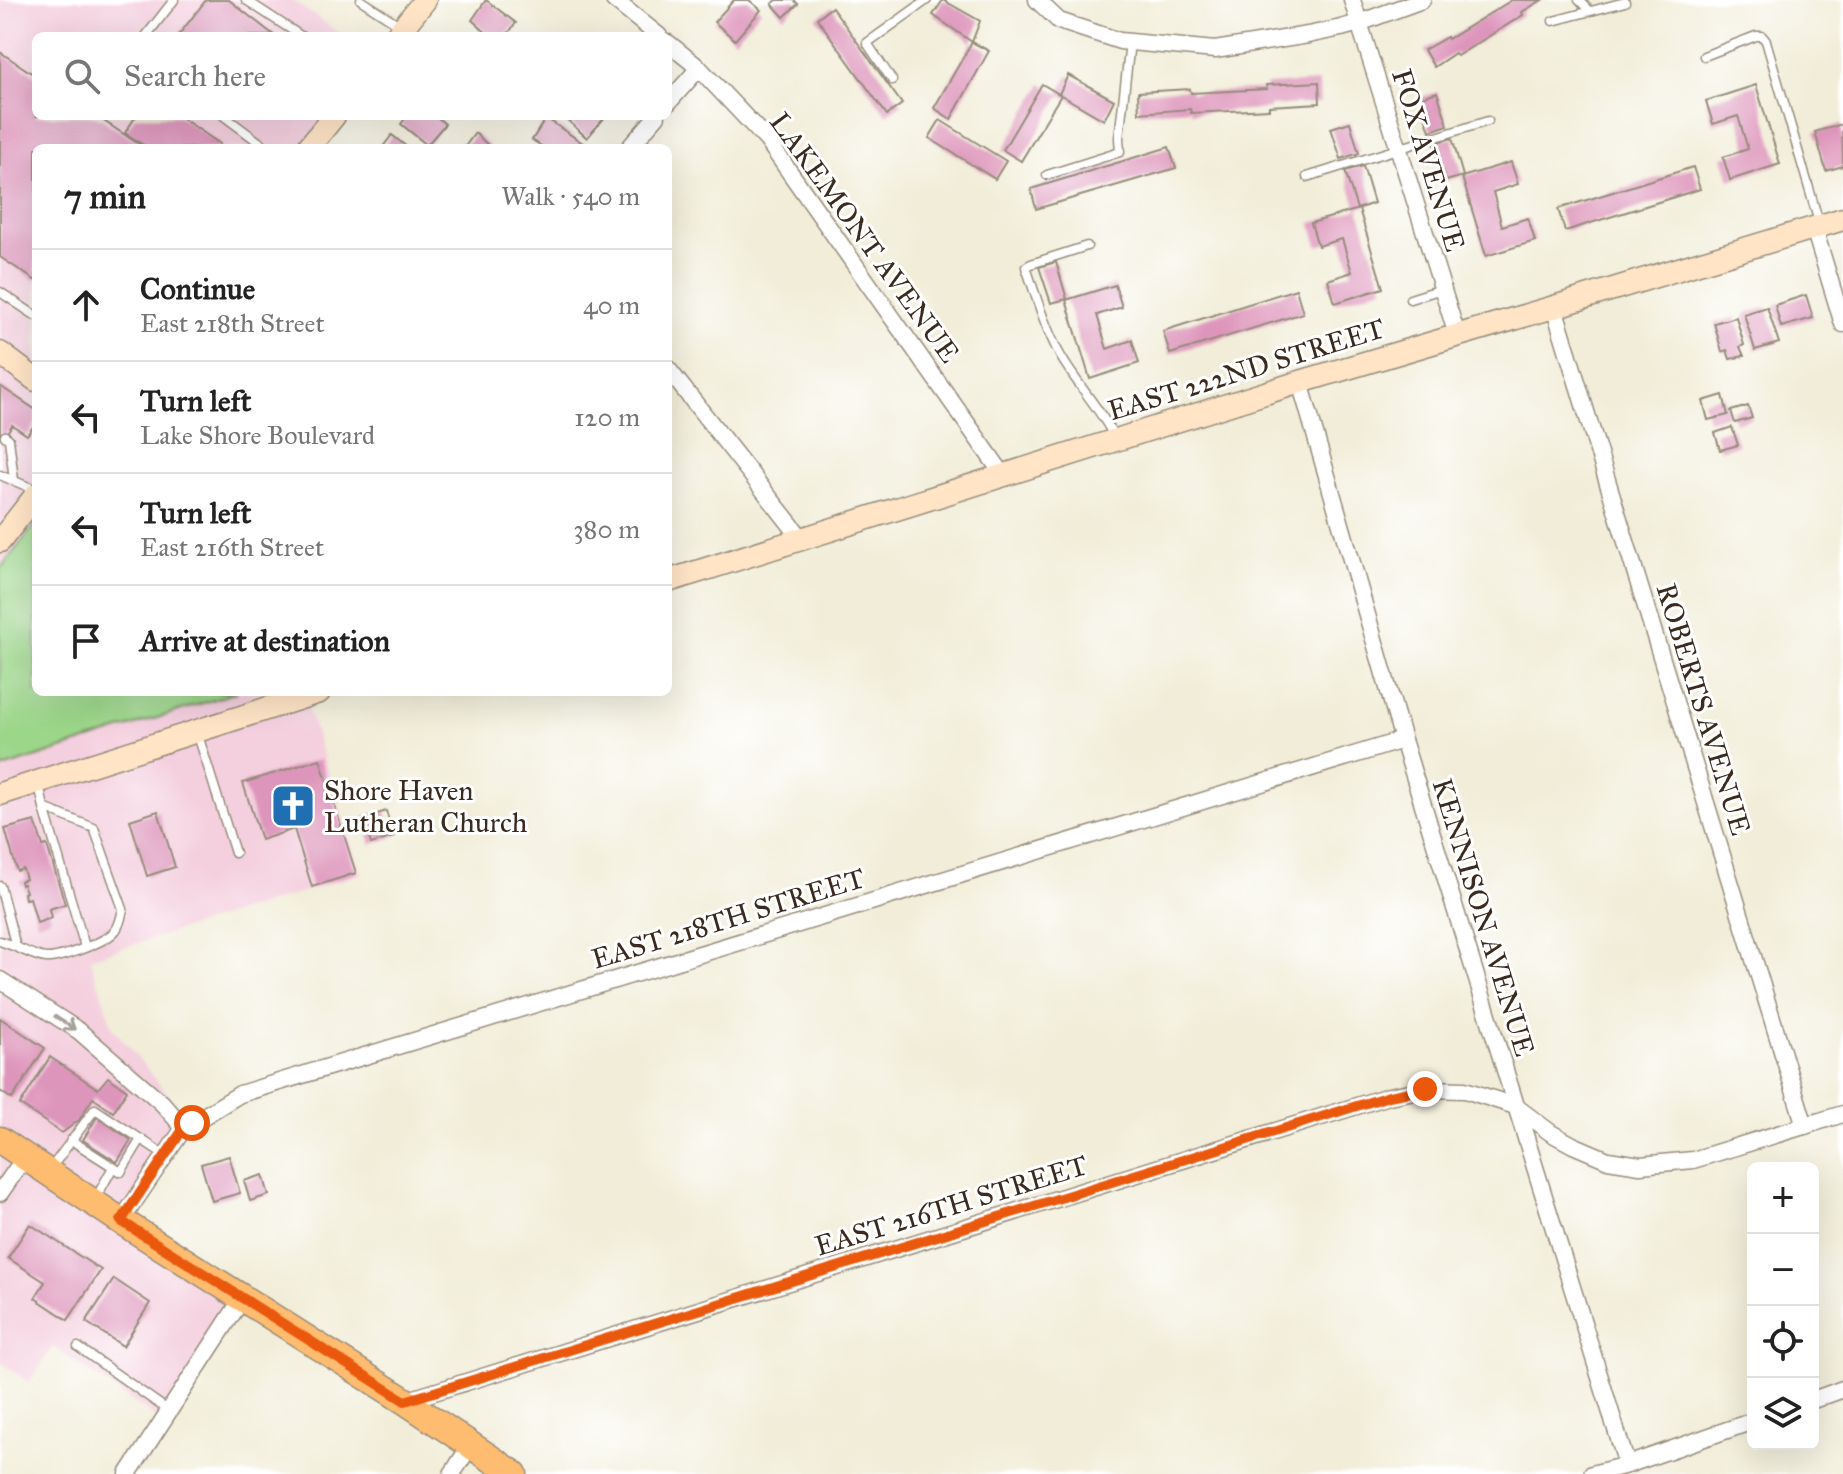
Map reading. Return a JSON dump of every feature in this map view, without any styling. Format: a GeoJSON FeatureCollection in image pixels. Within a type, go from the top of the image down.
{"type":"FeatureCollection","features":[{"type":"Feature","properties":{"kind":"main road"},"geometry":{"type":"LineString","coordinates":[[0,1140],[514,1474]]}},
{"type":"Feature","properties":{"kind":"street"},"geometry":{"type":"LineString","coordinates":[[400,32],[425,0]]}},
{"type":"Feature","properties":{"kind":"street"},"geometry":{"type":"LineString","coordinates":[[614,0],[654,32]]}},
{"type":"Feature","properties":{"kind":"street"},"geometry":{"type":"LineString","coordinates":[[1037,0],[1059,21],[1120,41],[1215,50],[1359,23],[1422,0]]}},
{"type":"Feature","properties":{"kind":"street","name":"FOX AVENUE"},"geometry":{"type":"LineString","coordinates":[[1352,0],[1457,335]]}},
{"type":"Feature","properties":{"kind":"street","name":"LAKEMONT AVENUE"},"geometry":{"type":"LineString","coordinates":[[672,46],[699,68],[767,140],[1004,476]]}},
{"type":"Feature","properties":{"kind":"street"},"geometry":{"type":"LineString","coordinates":[[672,98],[699,68]]}},
{"type":"Feature","properties":{"kind":"street"},"geometry":{"type":"LineString","coordinates":[[311,144],[331,120]]}},
{"type":"Feature","properties":{"kind":"street"},"geometry":{"type":"LineString","coordinates":[[632,144],[654,120]]}},
{"type":"Feature","properties":{"kind":"street","name":"EAST 222ND STREET"},"geometry":{"type":"LineString","coordinates":[[672,580],[1300,382],[1843,219]]}},
{"type":"Feature","properties":{"kind":"street"},"geometry":{"type":"LineString","coordinates":[[1817,227],[1843,324]]}},
{"type":"Feature","properties":{"kind":"street","name":"ROBERTS AVENUE"},"geometry":{"type":"LineString","coordinates":[[1554,307],[1805,1126]]}},
{"type":"Feature","properties":{"kind":"street"},"geometry":{"type":"LineString","coordinates":[[0,353],[32,377]]}},
{"type":"Feature","properties":{"kind":"street"},"geometry":{"type":"LineString","coordinates":[[672,374],[802,539]]}},
{"type":"Feature","properties":{"kind":"street","name":"KENNISON AVENUE"},"geometry":{"type":"LineString","coordinates":[[1300,382],[1403,740],[1627,1465]]}},
{"type":"Feature","properties":{"kind":"street"},"geometry":{"type":"LineString","coordinates":[[3,531],[32,497]]}},
{"type":"Feature","properties":{"kind":"street"},"geometry":{"type":"LineString","coordinates":[[0,794],[306,696]]}},
{"type":"Feature","properties":{"kind":"street","name":"EAST 218TH STREET"},"geometry":{"type":"LineString","coordinates":[[121,1221],[184,1128],[240,1094],[1403,740]]}},
{"type":"Feature","properties":{"kind":"street"},"geometry":{"type":"LineString","coordinates":[[0,980],[79,1031],[162,1103],[184,1128]]}},
{"type":"Feature","properties":{"kind":"street","name":"EAST 216TH STREET"},"geometry":{"type":"LineString","coordinates":[[405,1401],[1389,1096],[1425,1089],[1465,1090],[1515,1106],[1551,1133],[1608,1160],[1640,1165],[1693,1160],[1843,1114]]}},
{"type":"Feature","properties":{"kind":"street"},"geometry":{"type":"LineString","coordinates":[[0,1193],[25,1157]]}},
{"type":"Feature","properties":{"kind":"street"},"geometry":{"type":"LineString","coordinates":[[128,1474],[242,1299]]}},
{"type":"Feature","properties":{"kind":"street"},"geometry":{"type":"LineString","coordinates":[[1819,1398],[1843,1389]]}},
{"type":"Feature","properties":{"kind":"street"},"geometry":{"type":"LineString","coordinates":[[1592,1474],[1747,1423]]}},
{"type":"Feature","properties":{"kind":"street"},"geometry":{"type":"LineString","coordinates":[[452,1474],[470,1446]]}},
{"type":"Feature","properties":{"kind":"lane"},"geometry":{"type":"LineString","coordinates":[[149,32],[174,0]]}},
{"type":"Feature","properties":{"kind":"lane"},"geometry":{"type":"LineString","coordinates":[[246,0],[295,32]]}},
{"type":"Feature","properties":{"kind":"lane"},"geometry":{"type":"LineString","coordinates":[[361,0],[400,32]]}},
{"type":"Feature","properties":{"kind":"lane"},"geometry":{"type":"LineString","coordinates":[[892,80],[867,43],[927,0]]}},
{"type":"Feature","properties":{"kind":"lane"},"geometry":{"type":"LineString","coordinates":[[1579,0],[1589,10]]}},
{"type":"Feature","properties":{"kind":"lane"},"geometry":{"type":"LineString","coordinates":[[1553,21],[1625,2]]}},
{"type":"Feature","properties":{"kind":"lane"},"geometry":{"type":"LineString","coordinates":[[1704,56],[1756,36],[1762,36],[1766,41],[1817,227]]}},
{"type":"Feature","properties":{"kind":"lane"},"geometry":{"type":"LineString","coordinates":[[1047,175],[1120,152],[1130,42]]}},
{"type":"Feature","properties":{"kind":"lane"},"geometry":{"type":"LineString","coordinates":[[229,120],[262,144]]}},
{"type":"Feature","properties":{"kind":"lane"},"geometry":{"type":"LineString","coordinates":[[1307,177],[1488,121]]}},
{"type":"Feature","properties":{"kind":"lane"},"geometry":{"type":"LineString","coordinates":[[1087,246],[1026,267],[1061,357],[1106,420],[1116,440]]}},
{"type":"Feature","properties":{"kind":"lane"},"geometry":{"type":"LineString","coordinates":[[1410,299],[1442,289]]}},
{"type":"Feature","properties":{"kind":"lane"},"geometry":{"type":"LineString","coordinates":[[0,292],[32,313]]}},
{"type":"Feature","properties":{"kind":"lane"},"geometry":{"type":"LineString","coordinates":[[5,436],[9,439],[14,480]]}},
{"type":"Feature","properties":{"kind":"lane"},"geometry":{"type":"LineString","coordinates":[[0,475],[32,490]]}},
{"type":"Feature","properties":{"kind":"lane"},"geometry":{"type":"LineString","coordinates":[[197,731],[235,853]]}},
{"type":"Feature","properties":{"kind":"lane"},"geometry":{"type":"LineString","coordinates":[[38,782],[85,947]]}},
{"type":"Feature","properties":{"kind":"lane"},"geometry":{"type":"LineString","coordinates":[[0,941],[48,958],[75,952],[113,933],[120,921],[123,909],[94,828],[44,808]]}},
{"type":"Feature","properties":{"kind":"lane"},"geometry":{"type":"LineString","coordinates":[[0,886],[16,947]]}},
{"type":"Feature","properties":{"kind":"lane"},"geometry":{"type":"LineString","coordinates":[[48,1172],[95,1109],[116,1126],[165,1155]]}},
{"type":"Feature","properties":{"kind":"lane"},"geometry":{"type":"LineString","coordinates":[[71,1140],[97,1153],[121,1172],[141,1139]]}},
{"type":"Feature","properties":{"kind":"lane"},"geometry":{"type":"LineString","coordinates":[[93,1203],[113,1167]]}},
{"type":"Feature","properties":{"kind":"lane"},"geometry":{"type":"LineString","coordinates":[[78,1347],[169,1411]]}},
{"type":"Feature","properties":{"kind":"shaded area"},"geometry":{"type":"Polygon","coordinates":[[[0,0],[292,0],[338,32],[32,32],[32,120],[331,120],[311,144],[32,144],[32,696],[307,696],[304,697],[361,874],[90,958],[113,1028],[192,1123],[121,1221],[242,1299],[162,1422],[53,1347],[29,1382],[0,1362],[0,0]]]}},
{"type":"Feature","properties":{"kind":"green space"},"geometry":{"type":"Polygon","coordinates":[[[32,529],[32,696],[225,696],[0,769],[0,569],[32,529]]]}},
{"type":"Feature","properties":{"kind":"building"},"geometry":{"type":"Polygon","coordinates":[[[206,0],[229,0],[270,32],[181,32],[206,0]]]}},
{"type":"Feature","properties":{"kind":"building"},"geometry":{"type":"Polygon","coordinates":[[[486,0],[516,23],[509,32],[486,32],[472,20],[486,0]]]}},
{"type":"Feature","properties":{"kind":"building"},"geometry":{"type":"Polygon","coordinates":[[[734,0],[749,0],[761,10],[735,40],[714,22],[734,0]]]}},
{"type":"Feature","properties":{"kind":"building"},"geometry":{"type":"Polygon","coordinates":[[[777,0],[794,0],[798,4],[784,17],[772,4],[777,0]]]}},
{"type":"Feature","properties":{"kind":"building"},"geometry":{"type":"Polygon","coordinates":[[[943,0],[980,21],[972,42],[933,15],[943,0]]]}},
{"type":"Feature","properties":{"kind":"building"},"geometry":{"type":"Polygon","coordinates":[[[1512,0],[1542,0],[1457,56],[1455,53],[1434,67],[1424,50],[1512,0]]]}},
{"type":"Feature","properties":{"kind":"building"},"geometry":{"type":"Polygon","coordinates":[[[832,7],[902,104],[887,115],[817,18],[832,7]]]}},
{"type":"Feature","properties":{"kind":"building"},"geometry":{"type":"Polygon","coordinates":[[[972,42],[989,51],[951,119],[934,108],[972,42]]]}},
{"type":"Feature","properties":{"kind":"building"},"geometry":{"type":"Polygon","coordinates":[[[0,52],[32,73],[32,120],[102,120],[139,144],[32,144],[32,278],[0,257],[0,52]]]}},
{"type":"Feature","properties":{"kind":"building"},"geometry":{"type":"Polygon","coordinates":[[[1068,75],[1114,100],[1104,120],[1061,95],[1021,161],[1003,150],[1042,84],[1059,94],[1068,75]]]}},
{"type":"Feature","properties":{"kind":"building"},"geometry":{"type":"Polygon","coordinates":[[[1319,82],[1320,103],[1269,106],[1269,109],[1191,113],[1190,109],[1139,113],[1138,92],[1267,89],[1266,85],[1319,82]]]}},
{"type":"Feature","properties":{"kind":"building"},"geometry":{"type":"Polygon","coordinates":[[[1756,85],[1780,164],[1730,180],[1723,157],[1748,149],[1738,116],[1713,124],[1706,101],[1756,85]]]}},
{"type":"Feature","properties":{"kind":"building"},"geometry":{"type":"Polygon","coordinates":[[[1437,92],[1448,125],[1430,131],[1419,98],[1437,92]]]}},
{"type":"Feature","properties":{"kind":"building"},"geometry":{"type":"Polygon","coordinates":[[[133,120],[185,120],[220,144],[142,144],[125,133],[133,120]]]}},
{"type":"Feature","properties":{"kind":"building"},"geometry":{"type":"Polygon","coordinates":[[[404,120],[440,120],[445,124],[426,144],[401,124],[404,120]]]}},
{"type":"Feature","properties":{"kind":"building"},"geometry":{"type":"Polygon","coordinates":[[[545,120],[549,120],[584,144],[538,144],[532,140],[545,120]]]}},
{"type":"Feature","properties":{"kind":"building"},"geometry":{"type":"Polygon","coordinates":[[[567,120],[603,120],[587,138],[567,120]]]}},
{"type":"Feature","properties":{"kind":"building"},"geometry":{"type":"Polygon","coordinates":[[[940,120],[1006,161],[995,179],[929,138],[940,120]]]}},
{"type":"Feature","properties":{"kind":"building"},"geometry":{"type":"Polygon","coordinates":[[[1350,122],[1359,153],[1341,159],[1331,128],[1350,122]]]}},
{"type":"Feature","properties":{"kind":"building"},"geometry":{"type":"Polygon","coordinates":[[[1842,124],[1843,166],[1826,171],[1815,132],[1842,124]]]}},
{"type":"Feature","properties":{"kind":"building"},"geometry":{"type":"Polygon","coordinates":[[[475,133],[487,144],[467,144],[475,133]]]}},
{"type":"Feature","properties":{"kind":"building"},"geometry":{"type":"Polygon","coordinates":[[[392,135],[403,144],[385,144],[392,135]]]}},
{"type":"Feature","properties":{"kind":"building"},"geometry":{"type":"Polygon","coordinates":[[[1452,138],[1463,176],[1446,181],[1434,143],[1452,138]]]}},
{"type":"Feature","properties":{"kind":"building"},"geometry":{"type":"Polygon","coordinates":[[[1169,147],[1176,168],[1036,209],[1031,189],[1169,147]]]}},
{"type":"Feature","properties":{"kind":"building"},"geometry":{"type":"Polygon","coordinates":[[[1511,162],[1518,184],[1493,192],[1502,226],[1528,218],[1535,241],[1486,256],[1462,177],[1511,162]]]}},
{"type":"Feature","properties":{"kind":"building"},"geometry":{"type":"Polygon","coordinates":[[[1363,166],[1374,203],[1357,209],[1345,171],[1363,166]]]}},
{"type":"Feature","properties":{"kind":"building"},"geometry":{"type":"Polygon","coordinates":[[[1693,167],[1700,189],[1565,231],[1558,209],[1693,167]]]}},
{"type":"Feature","properties":{"kind":"building"},"geometry":{"type":"Polygon","coordinates":[[[1359,209],[1383,288],[1335,303],[1328,280],[1352,272],[1342,239],[1318,246],[1311,223],[1359,209]]]}},
{"type":"Feature","properties":{"kind":"building"},"geometry":{"type":"Polygon","coordinates":[[[1056,262],[1067,299],[1051,303],[1039,267],[1056,262]]]}},
{"type":"Feature","properties":{"kind":"building"},"geometry":{"type":"Polygon","coordinates":[[[1115,285],[1122,307],[1097,315],[1107,349],[1132,340],[1139,363],[1090,379],[1066,300],[1115,285]]]}},
{"type":"Feature","properties":{"kind":"building"},"geometry":{"type":"Polygon","coordinates":[[[1296,289],[1303,313],[1170,354],[1163,331],[1296,289]]]}},
{"type":"Feature","properties":{"kind":"building"},"geometry":{"type":"Polygon","coordinates":[[[1806,295],[1813,318],[1781,327],[1775,305],[1806,295]]]}},
{"type":"Feature","properties":{"kind":"building"},"geometry":{"type":"Polygon","coordinates":[[[1767,307],[1779,343],[1755,350],[1744,314],[1767,307]]]}},
{"type":"Feature","properties":{"kind":"building"},"geometry":{"type":"Polygon","coordinates":[[[1736,317],[1744,356],[1730,359],[1727,350],[1722,352],[1714,323],[1736,317]]]}},
{"type":"Feature","properties":{"kind":"building"},"geometry":{"type":"Polygon","coordinates":[[[0,386],[32,407],[32,428],[27,435],[12,425],[3,439],[0,437],[0,386]]]}},
{"type":"Feature","properties":{"kind":"building"},"geometry":{"type":"Polygon","coordinates":[[[1723,395],[1728,415],[1708,420],[1703,401],[1723,395]]]}},
{"type":"Feature","properties":{"kind":"building"},"geometry":{"type":"Polygon","coordinates":[[[1748,406],[1752,418],[1735,423],[1731,411],[1748,406]]]}},
{"type":"Feature","properties":{"kind":"building"},"geometry":{"type":"Polygon","coordinates":[[[1732,427],[1738,445],[1720,450],[1715,433],[1732,427]]]}},
{"type":"Feature","properties":{"kind":"building","name":"Shore Haven Lutheran Church"},"geometry":{"type":"Polygon","coordinates":[[[320,759],[356,873],[312,887],[294,829],[261,840],[243,783],[320,759]]]}},
{"type":"Feature","properties":{"kind":"building"},"geometry":{"type":"Polygon","coordinates":[[[158,811],[175,867],[147,876],[130,820],[158,811]]]}},
{"type":"Feature","properties":{"kind":"building"},"geometry":{"type":"Polygon","coordinates":[[[386,811],[394,837],[371,844],[363,819],[386,811]]]}},
{"type":"Feature","properties":{"kind":"building"},"geometry":{"type":"Polygon","coordinates":[[[35,821],[43,846],[47,845],[65,904],[49,909],[51,918],[37,923],[30,898],[25,899],[26,892],[21,885],[20,881],[26,879],[23,869],[17,871],[5,829],[35,821]]]}},
{"type":"Feature","properties":{"kind":"building"},"geometry":{"type":"Polygon","coordinates":[[[0,1018],[45,1048],[12,1099],[0,1091],[0,1018]]]}},
{"type":"Feature","properties":{"kind":"building"},"geometry":{"type":"Polygon","coordinates":[[[50,1057],[98,1089],[108,1077],[127,1090],[113,1112],[93,1098],[79,1120],[62,1133],[20,1105],[50,1057]]]}},
{"type":"Feature","properties":{"kind":"building"},"geometry":{"type":"Polygon","coordinates":[[[97,1117],[131,1140],[117,1162],[83,1140],[97,1117]]]}},
{"type":"Feature","properties":{"kind":"building"},"geometry":{"type":"Polygon","coordinates":[[[229,1156],[240,1193],[212,1201],[201,1164],[229,1156]]]}},
{"type":"Feature","properties":{"kind":"building"},"geometry":{"type":"Polygon","coordinates":[[[263,1175],[269,1195],[250,1201],[244,1181],[263,1175]]]}},
{"type":"Feature","properties":{"kind":"building"},"geometry":{"type":"Polygon","coordinates":[[[30,1224],[101,1270],[68,1320],[35,1298],[45,1282],[8,1258],[30,1224]]]}},
{"type":"Feature","properties":{"kind":"building"},"geometry":{"type":"Polygon","coordinates":[[[114,1279],[150,1303],[123,1346],[86,1322],[114,1279]]]}},
{"type":"Feature","properties":{"kind":"place","name":"Shore Haven Lutheran Church"},"geometry":{"type":"Point","coordinates":[293,806]}},
{"type":"Feature","properties":{"kind":"route"},"geometry":{"type":"LineString","coordinates":[[192,1123],[184,1128],[121,1221],[405,1401],[1389,1096],[1425,1089]]}}]}
